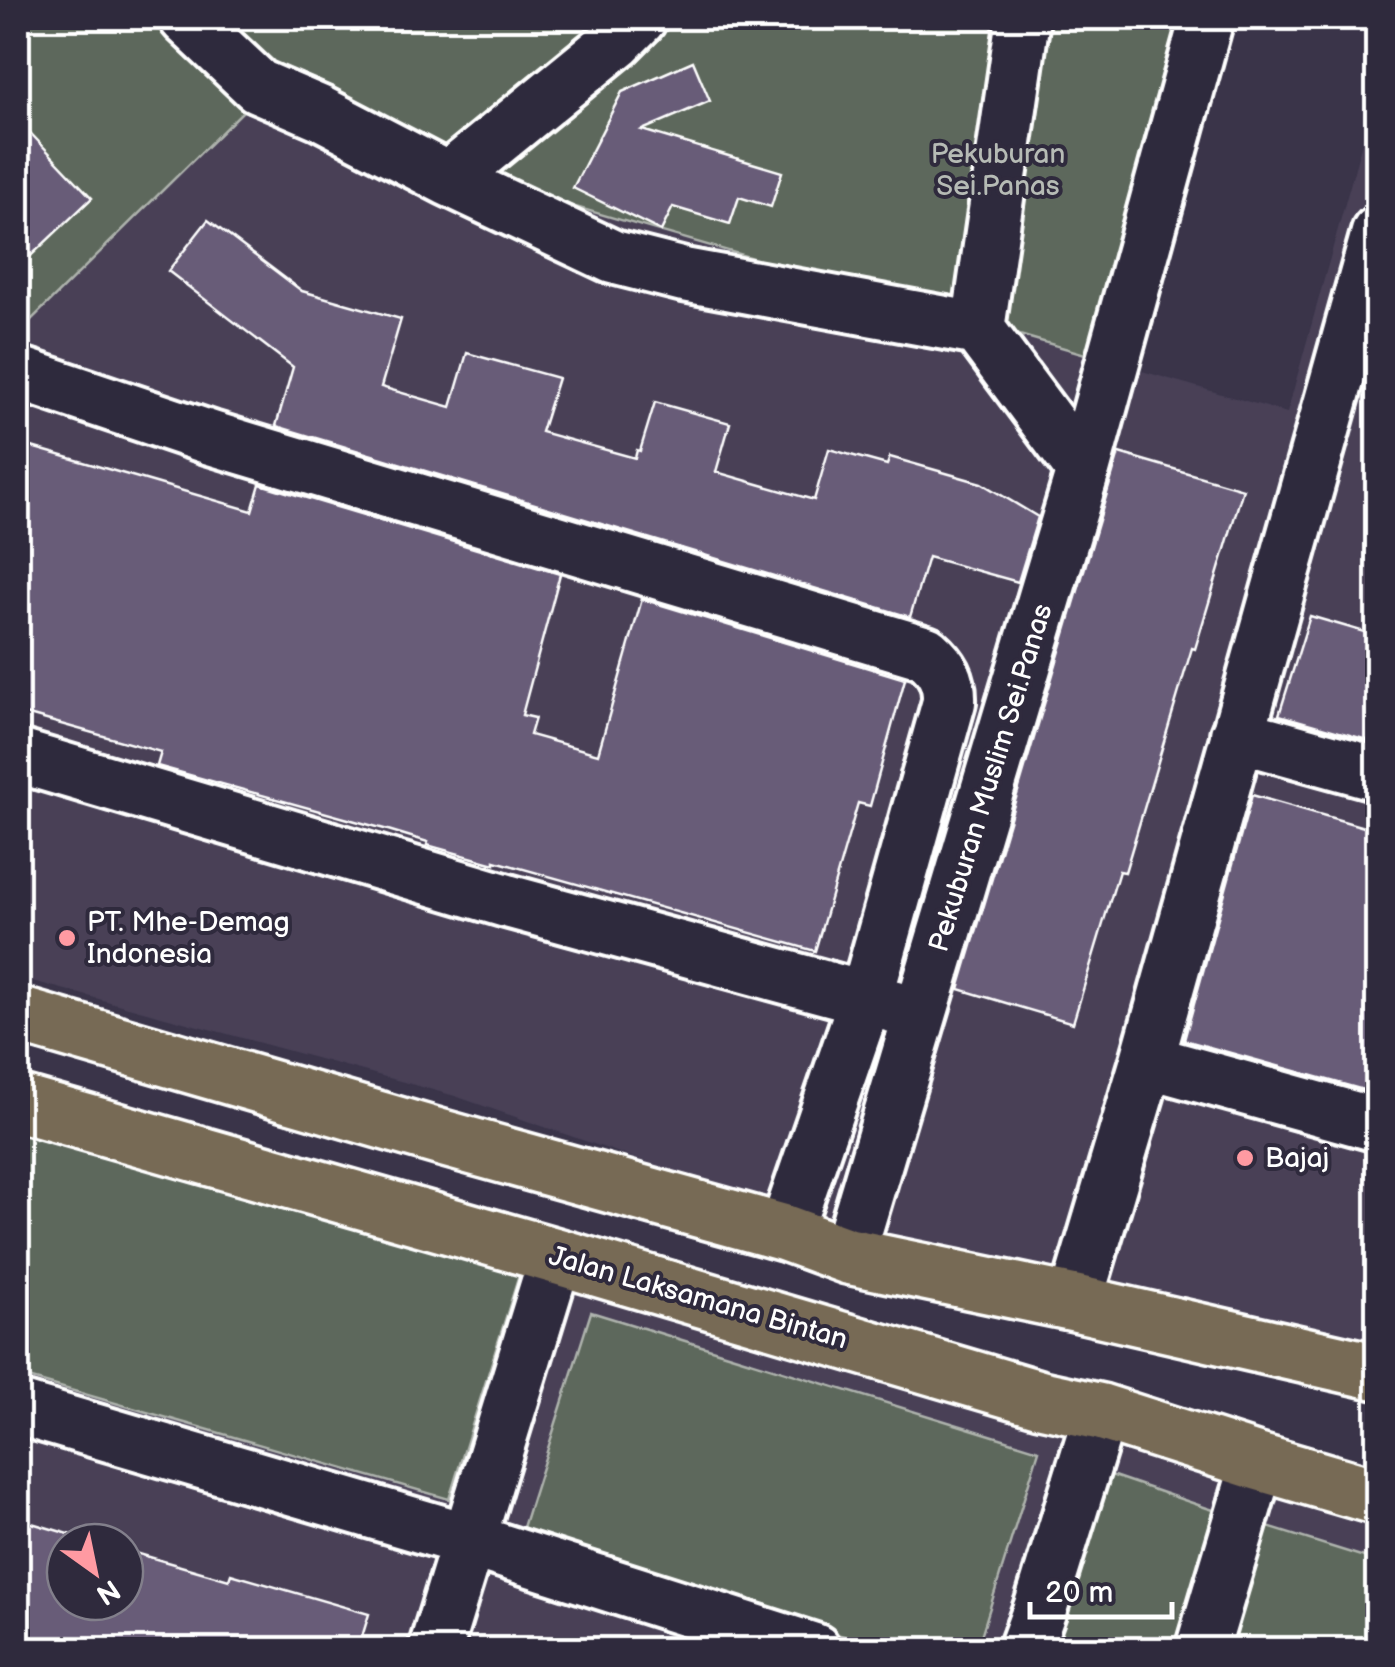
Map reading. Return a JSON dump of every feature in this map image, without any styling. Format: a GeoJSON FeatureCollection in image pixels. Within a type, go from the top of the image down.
{"type":"FeatureCollection","features":[{"type":"Feature","properties":{"kind":"main road"},"geometry":{"type":"LineString","coordinates":[[18,1015],[784,1233],[848,1256],[1378,1372]]}},
{"type":"Feature","properties":{"kind":"main road","name":"Jalan Laksamana Bintan"},"geometry":{"type":"LineString","coordinates":[[18,1103],[1041,1399],[1102,1412],[1378,1496]]}},
{"type":"Feature","properties":{"kind":"street"},"geometry":{"type":"LineString","coordinates":[[186,18],[258,86],[321,113],[448,180],[613,257],[684,275],[978,329],[1084,470]]}},
{"type":"Feature","properties":{"kind":"street"},"geometry":{"type":"LineString","coordinates":[[448,180],[617,42],[640,18]]}},
{"type":"Feature","properties":{"kind":"street"},"geometry":{"type":"LineString","coordinates":[[978,329],[1023,18]]}},
{"type":"Feature","properties":{"kind":"street","name":"Pekuburan Muslim Sei.Panas"},"geometry":{"type":"LineString","coordinates":[[848,1256],[1084,470],[1207,18]]}},
{"type":"Feature","properties":{"kind":"street"},"geometry":{"type":"LineString","coordinates":[[1075,1303],[1147,1060],[1378,233]]}},
{"type":"Feature","properties":{"kind":"street"},"geometry":{"type":"LineString","coordinates":[[18,373],[211,438],[926,653],[942,667],[950,690],[949,702],[866,998],[784,1233]]}},
{"type":"Feature","properties":{"kind":"street"},"geometry":{"type":"LineString","coordinates":[[1238,735],[1378,774]]}},
{"type":"Feature","properties":{"kind":"street"},"geometry":{"type":"LineString","coordinates":[[18,756],[506,901],[920,1014]]}},
{"type":"Feature","properties":{"kind":"street"},"geometry":{"type":"LineString","coordinates":[[1147,1060],[1378,1126]]}},
{"type":"Feature","properties":{"kind":"street"},"geometry":{"type":"LineString","coordinates":[[435,1650],[556,1256]]}},
{"type":"Feature","properties":{"kind":"street"},"geometry":{"type":"LineString","coordinates":[[18,1408],[468,1540],[814,1650]]}},
{"type":"Feature","properties":{"kind":"street"},"geometry":{"type":"LineString","coordinates":[[1024,1650],[1102,1412]]}},
{"type":"Feature","properties":{"kind":"street"},"geometry":{"type":"LineString","coordinates":[[1202,1650],[1258,1462]]}},
{"type":"Feature","properties":{"kind":"shaded area"},"geometry":{"type":"Polygon","coordinates":[[[1377,88],[1377,1380],[856,1235],[455,1096],[18,977],[18,333],[243,111],[1287,413],[1377,88]]]}},
{"type":"Feature","properties":{"kind":"shaded area"},"geometry":{"type":"Polygon","coordinates":[[[18,1103],[1377,1497],[1377,1649],[18,1649],[18,1103]]]}},
{"type":"Feature","properties":{"kind":"green space","name":"Pekuburan Sei.Panas"},"geometry":{"type":"Polygon","coordinates":[[[18,18],[1206,18],[1099,358],[243,111],[18,333],[18,18]]]}},
{"type":"Feature","properties":{"kind":"green space"},"geometry":{"type":"Polygon","coordinates":[[[18,1109],[520,1272],[449,1499],[18,1375],[18,1109]]]}},
{"type":"Feature","properties":{"kind":"green space"},"geometry":{"type":"Polygon","coordinates":[[[591,1312],[1039,1450],[977,1649],[886,1649],[520,1537],[591,1312]]]}},
{"type":"Feature","properties":{"kind":"green space"},"geometry":{"type":"Polygon","coordinates":[[[1102,1472],[1377,1561],[1377,1649],[1039,1650],[1102,1472]]]}},
{"type":"Feature","properties":{"kind":"building"},"geometry":{"type":"Polygon","coordinates":[[[693,61],[710,101],[642,130],[782,172],[771,207],[739,197],[730,224],[673,207],[661,231],[573,188],[622,92],[693,61]]]}},
{"type":"Feature","properties":{"kind":"building"},"geometry":{"type":"Polygon","coordinates":[[[18,120],[92,198],[18,268],[18,120]]]}},
{"type":"Feature","properties":{"kind":"building"},"geometry":{"type":"Polygon","coordinates":[[[208,220],[302,291],[401,319],[381,387],[451,407],[467,353],[558,378],[541,432],[635,458],[655,402],[730,423],[716,472],[814,500],[829,449],[887,465],[890,457],[981,483],[1038,517],[1018,582],[928,557],[910,617],[276,426],[293,367],[168,271],[208,220]]]}},
{"type":"Feature","properties":{"kind":"building"},"geometry":{"type":"Polygon","coordinates":[[[18,443],[252,511],[260,484],[560,574],[522,715],[535,718],[530,735],[598,754],[642,599],[905,679],[870,806],[858,803],[815,951],[157,766],[161,752],[18,712],[18,443]]]}},
{"type":"Feature","properties":{"kind":"building"},"geometry":{"type":"Polygon","coordinates":[[[1119,453],[1243,489],[1125,872],[1119,871],[1073,1023],[959,989],[1119,453]]]}},
{"type":"Feature","properties":{"kind":"building"},"geometry":{"type":"Polygon","coordinates":[[[1310,616],[1378,636],[1378,743],[1279,715],[1310,616]]]}},
{"type":"Feature","properties":{"kind":"building"},"geometry":{"type":"Polygon","coordinates":[[[1252,795],[1378,831],[1378,1094],[1184,1040],[1252,795]]]}},
{"type":"Feature","properties":{"kind":"building"},"geometry":{"type":"Polygon","coordinates":[[[18,1519],[45,1527],[45,1622],[145,1622],[145,1556],[229,1580],[231,1574],[369,1614],[358,1650],[18,1650],[18,1519]]]}},
{"type":"Feature","properties":{"kind":"place","name":"PT. Mhe-Demag Indonesia"},"geometry":{"type":"Point","coordinates":[67,938]}},
{"type":"Feature","properties":{"kind":"place","name":"Bajaj"},"geometry":{"type":"Point","coordinates":[1245,1158]}}]}
